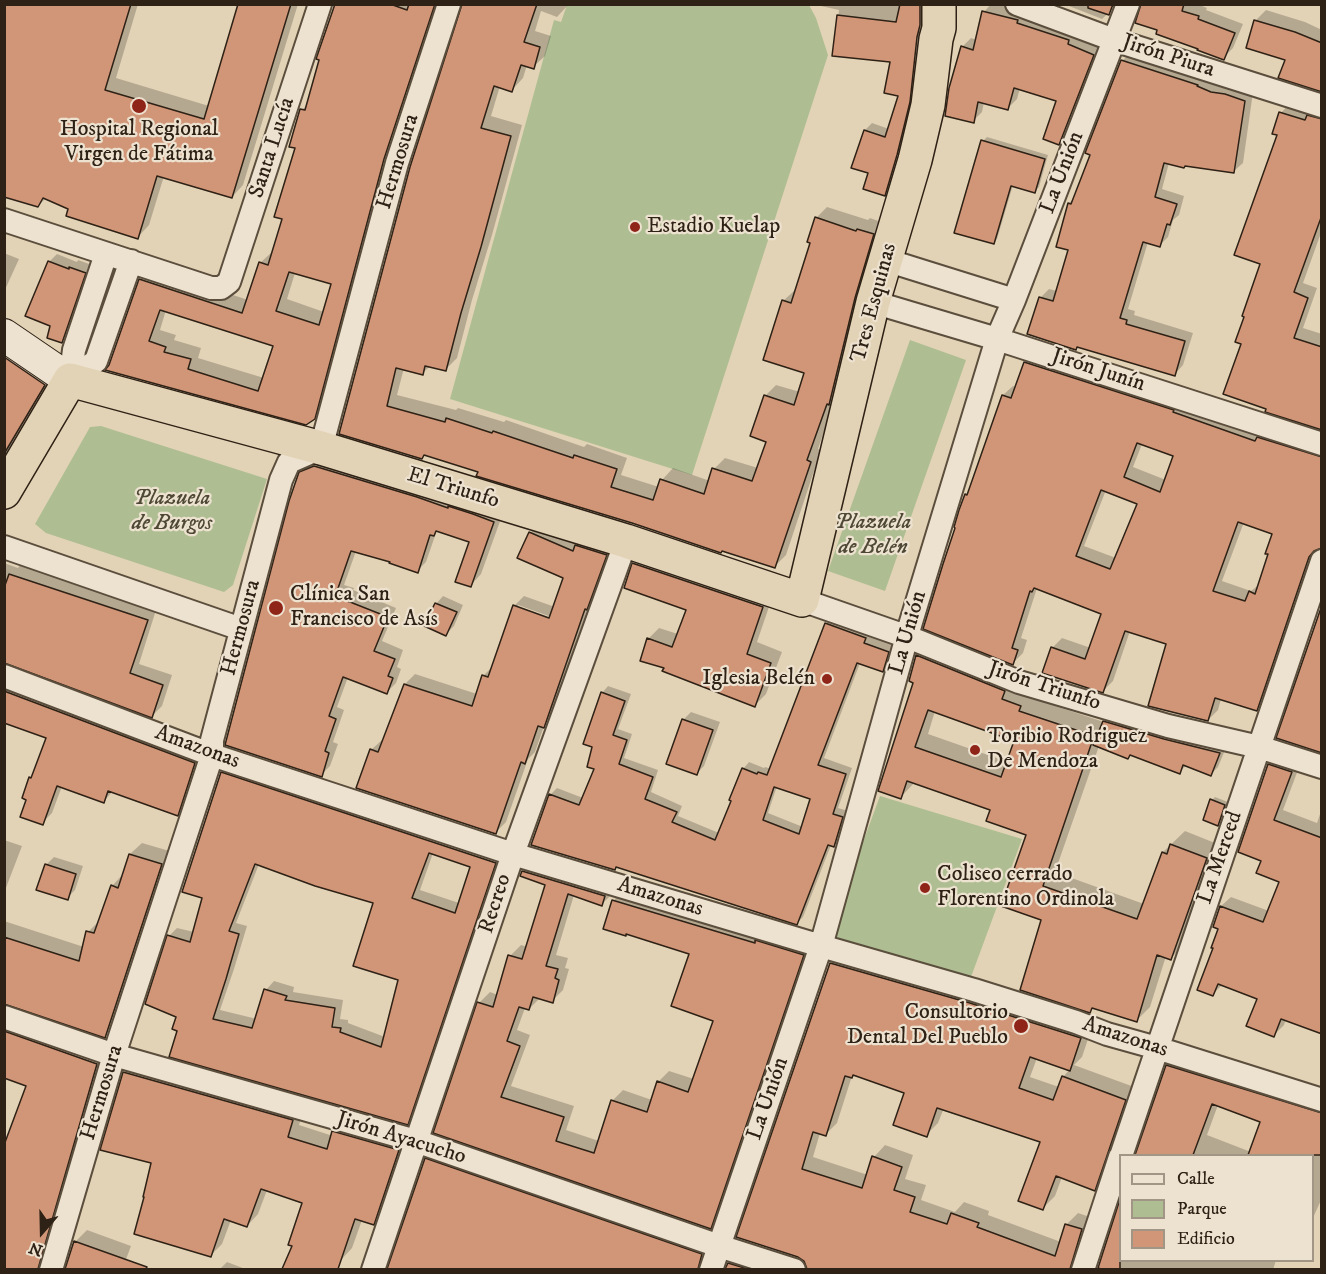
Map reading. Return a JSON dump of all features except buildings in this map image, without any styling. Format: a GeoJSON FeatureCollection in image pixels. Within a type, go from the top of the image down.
{"type":"FeatureCollection","features":[{"type":"Feature","properties":{"kind":"highway","name":"Tres Esquinas"},"geometry":{"type":"LineString","coordinates":[[802,600],[873,302],[915,160],[928,105],[939,28],[939,4]]}},
{"type":"Feature","properties":{"kind":"highway","name":"El Triunfo"},"geometry":{"type":"LineString","coordinates":[[70,380],[321,448],[626,541],[802,600]]}},
{"type":"Feature","properties":{"kind":"highway"},"geometry":{"type":"LineString","coordinates":[[4,492],[70,380]]}},
{"type":"Feature","properties":{"kind":"main road","name":"El Triunfo"},"geometry":{"type":"LineString","coordinates":[[4,335],[70,380]]}},
{"type":"Feature","properties":{"kind":"street","name":"Santa Lucía"},"geometry":{"type":"LineString","coordinates":[[131,261],[211,288],[221,288],[229,282],[320,4]]}},
{"type":"Feature","properties":{"kind":"street","name":"Hermosura"},"geometry":{"type":"LineString","coordinates":[[51,1269],[114,1055],[212,755],[212,740],[281,480],[289,462],[321,448],[397,163],[449,4]]}},
{"type":"Feature","properties":{"kind":"street","name":"Jirón Piura"},"geometry":{"type":"LineString","coordinates":[[1017,4],[1114,40],[1322,106]]}},
{"type":"Feature","properties":{"kind":"street","name":"La Unión"},"geometry":{"type":"LineString","coordinates":[[711,1269],[821,946],[908,637],[997,339],[1128,4]]}},
{"type":"Feature","properties":{"kind":"street"},"geometry":{"type":"LineString","coordinates":[[4,220],[131,261],[96,361],[70,380]]}},
{"type":"Feature","properties":{"kind":"street"},"geometry":{"type":"LineString","coordinates":[[70,380],[74,350],[106,254]]}},
{"type":"Feature","properties":{"kind":"street"},"geometry":{"type":"LineString","coordinates":[[886,260],[1014,300]]}},
{"type":"Feature","properties":{"kind":"street","name":"Jirón Junín"},"geometry":{"type":"LineString","coordinates":[[873,302],[997,339],[1322,444]]}},
{"type":"Feature","properties":{"kind":"street","name":"Recreo"},"geometry":{"type":"LineString","coordinates":[[373,1269],[513,854],[626,541]]}},
{"type":"Feature","properties":{"kind":"street"},"geometry":{"type":"LineString","coordinates":[[4,547],[241,629]]}},
{"type":"Feature","properties":{"kind":"street","name":"La Merced"},"geometry":{"type":"LineString","coordinates":[[1122,1154],[1322,561]]}},
{"type":"Feature","properties":{"kind":"street","name":"El Triunfo"},"geometry":{"type":"LineString","coordinates":[[802,600],[908,637]]}},
{"type":"Feature","properties":{"kind":"street","name":"Jirón Triunfo"},"geometry":{"type":"LineString","coordinates":[[908,637],[1019,682],[1168,726],[1259,747],[1322,767]]}},
{"type":"Feature","properties":{"kind":"street","name":"Amazonas"},"geometry":{"type":"LineString","coordinates":[[4,676],[212,755],[513,854],[974,990],[1107,1034],[1322,1100]]}},
{"type":"Feature","properties":{"kind":"street","name":"Jirón Ayacucho"},"geometry":{"type":"LineString","coordinates":[[4,1017],[114,1055],[417,1141],[719,1246],[794,1269]]}},
{"type":"Feature","properties":{"kind":"street","name":"La Merced"},"geometry":{"type":"LineString","coordinates":[[1083,1269],[1119,1162]]}},
{"type":"Feature","properties":{"kind":"green space","name":"Estadio Kuelap"},"geometry":{"type":"Polygon","coordinates":[[[567,5],[809,5],[816,18],[828,55],[692,475],[450,399],[554,20],[561,22],[567,5]]]}},
{"type":"Feature","properties":{"kind":"green space","name":"Plazuela de Belén"},"geometry":{"type":"Polygon","coordinates":[[[910,340],[966,360],[885,591],[828,571],[910,340]]]}},
{"type":"Feature","properties":{"kind":"green space","name":"Plazuela de Burgos"},"geometry":{"type":"Polygon","coordinates":[[[101,426],[267,479],[233,585],[224,592],[46,533],[35,524],[90,427],[101,426]]]}},
{"type":"Feature","properties":{"kind":"green space","name":"Coliseo cerrado Florentino Ordinola"},"geometry":{"type":"Polygon","coordinates":[[[880,796],[1022,839],[968,985],[828,937],[880,796]]]}},
{"type":"Feature","properties":{"kind":"place","name":"Hospital Regional Virgen de Fátima"},"geometry":{"type":"Point","coordinates":[139,106]}},
{"type":"Feature","properties":{"kind":"place","name":"Estadio Kuelap"},"geometry":{"type":"Point","coordinates":[635,227]}},
{"type":"Feature","properties":{"kind":"place","name":"Clínica San Francisco de Asís"},"geometry":{"type":"Point","coordinates":[276,608]}},
{"type":"Feature","properties":{"kind":"place","name":"Iglesia Belén"},"geometry":{"type":"Point","coordinates":[827,679]}},
{"type":"Feature","properties":{"kind":"place","name":"Toribio Rodriguez De Mendoza"},"geometry":{"type":"Point","coordinates":[975,750]}},
{"type":"Feature","properties":{"kind":"place","name":"Coliseo cerrado Florentino Ordinola"},"geometry":{"type":"Point","coordinates":[925,888]}},
{"type":"Feature","properties":{"kind":"place","name":"Consultorio Dental Del Pueblo"},"geometry":{"type":"Point","coordinates":[1021,1026]}}]}
